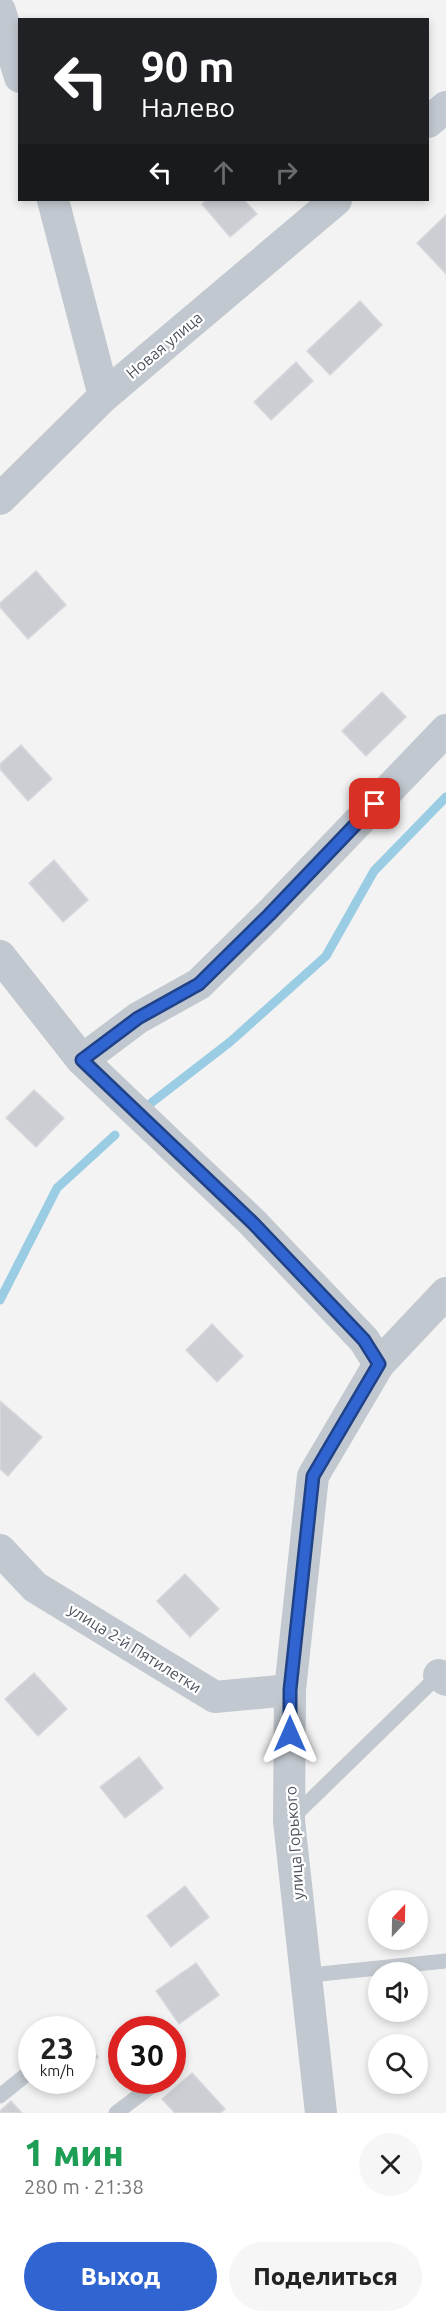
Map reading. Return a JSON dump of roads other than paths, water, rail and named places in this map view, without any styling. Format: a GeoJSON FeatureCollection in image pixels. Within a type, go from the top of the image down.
{"type":"FeatureCollection","features":[{"type":"Feature","properties":{"kind":"street"},"geometry":{"type":"LineString","coordinates":[[0,11],[18,70]]}},
{"type":"Feature","properties":{"kind":"street"},"geometry":{"type":"LineString","coordinates":[[429,121],[446,107]]}},
{"type":"Feature","properties":{"kind":"street"},"geometry":{"type":"LineString","coordinates":[[53,201],[104,396]]}},
{"type":"Feature","properties":{"kind":"street","name":"Новая улица"},"geometry":{"type":"LineString","coordinates":[[0,499],[104,396],[335,201]]}},
{"type":"Feature","properties":{"kind":"street"},"geometry":{"type":"LineString","coordinates":[[82,1060],[138,1018],[199,984],[269,915],[446,730]]}},
{"type":"Feature","properties":{"kind":"street"},"geometry":{"type":"LineString","coordinates":[[0,956],[82,1060],[253,1223],[364,1340],[379,1364]]}},
{"type":"Feature","properties":{"kind":"street","name":"улица Горького"},"geometry":{"type":"LineString","coordinates":[[321,2113],[304,1976],[289,1821],[290,1690],[313,1476],[379,1364],[446,1293]]}},
{"type":"Feature","properties":{"kind":"street","name":"улица 2-й Пятилетки"},"geometry":{"type":"LineString","coordinates":[[0,1550],[35,1587],[215,1697],[290,1690]]}},
{"type":"Feature","properties":{"kind":"lane"},"geometry":{"type":"LineString","coordinates":[[289,1821],[444,1674]]}},
{"type":"Feature","properties":{"kind":"lane"},"geometry":{"type":"LineString","coordinates":[[304,1976],[446,1961]]}},
{"type":"Feature","properties":{"kind":"lane"},"geometry":{"type":"LineString","coordinates":[[0,2096],[18,2081]]}},
{"type":"Feature","properties":{"kind":"lane"},"geometry":{"type":"LineString","coordinates":[[116,2113],[141,2094]]}},
{"type":"Feature","properties":{"kind":"waterway"},"geometry":{"type":"LineString","coordinates":[[151,1103],[230,1042],[326,956],[374,871],[446,797]]}},
{"type":"Feature","properties":{"kind":"waterway"},"geometry":{"type":"LineString","coordinates":[[0,1300],[57,1188],[115,1135]]}}]}
